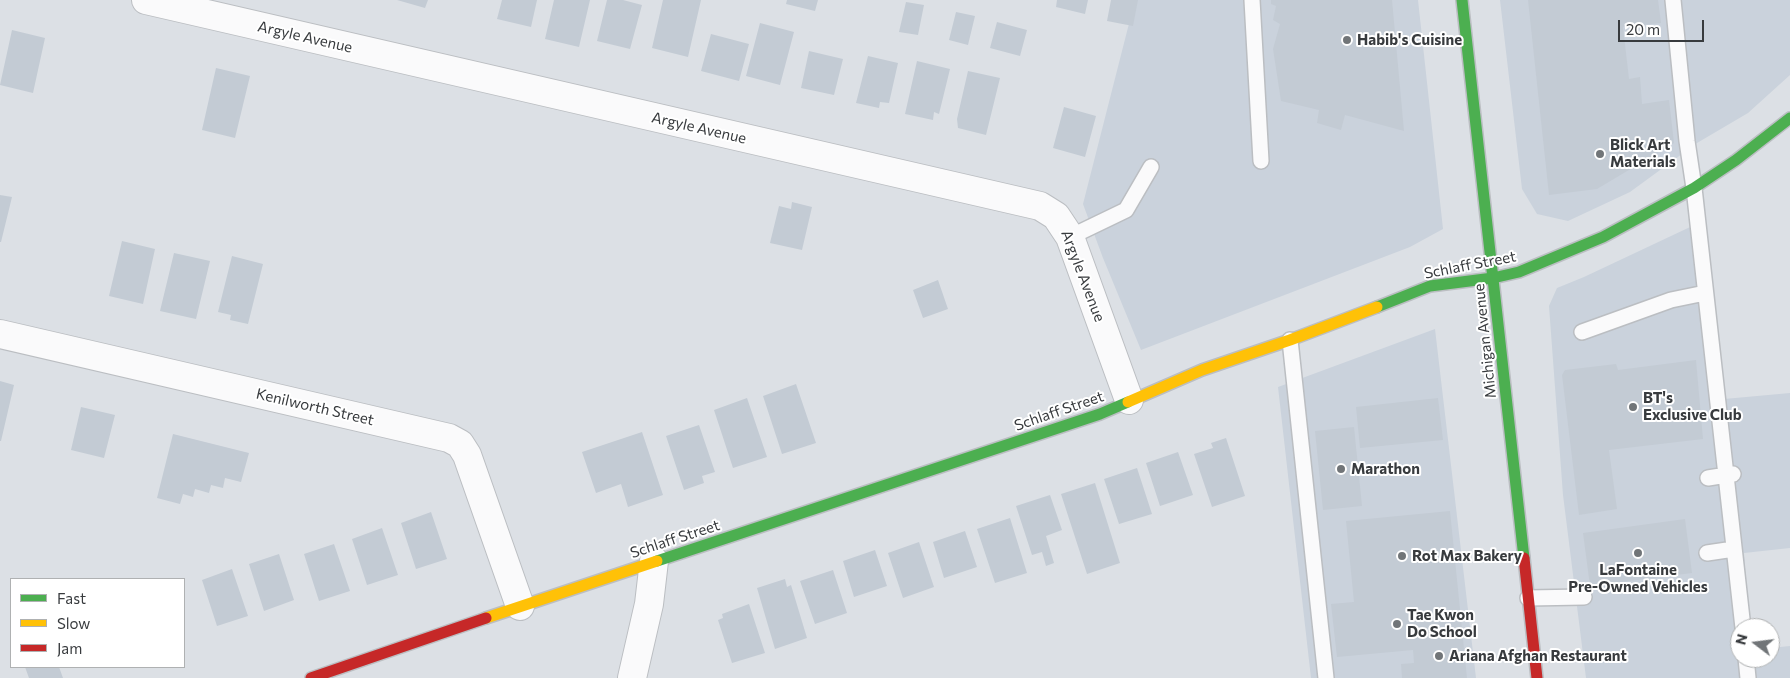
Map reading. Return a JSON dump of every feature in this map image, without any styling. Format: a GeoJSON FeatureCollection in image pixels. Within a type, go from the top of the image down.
{"type":"FeatureCollection","features":[{"type":"Feature","properties":{"kind":"street","name":"Argyle Avenue"},"geometry":{"type":"LineString","coordinates":[[146,0],[1040,206],[1056,216],[1070,237],[1129,400]]}},
{"type":"Feature","properties":{"kind":"street","name":"Michigan Avenue"},"geometry":{"type":"LineString","coordinates":[[1462,0],[1537,678]]}},
{"type":"Feature","properties":{"kind":"street","name":"Schlaff Street"},"geometry":{"type":"LineString","coordinates":[[311,678],[520,606],[1100,414],[1202,370],[1290,340],[1430,286],[1493,278],[1519,272],[1603,237],[1694,188],[1736,160],[1790,118]]}},
{"type":"Feature","properties":{"kind":"street","name":"Kenilworth Street"},"geometry":{"type":"LineString","coordinates":[[0,334],[449,438],[460,444],[467,455],[520,606]]}},
{"type":"Feature","properties":{"kind":"street"},"geometry":{"type":"LineString","coordinates":[[632,678],[649,604],[654,562]]}},
{"type":"Feature","properties":{"kind":"lane"},"geometry":{"type":"LineString","coordinates":[[1252,0],[1261,161]]}},
{"type":"Feature","properties":{"kind":"lane"},"geometry":{"type":"LineString","coordinates":[[1673,0],[1687,142],[1729,475],[1741,618]]}},
{"type":"Feature","properties":{"kind":"lane"},"geometry":{"type":"LineString","coordinates":[[1070,237],[1126,210],[1150,167]]}},
{"type":"Feature","properties":{"kind":"lane"},"geometry":{"type":"LineString","coordinates":[[1582,332],[1671,300],[1705,293]]}},
{"type":"Feature","properties":{"kind":"lane"},"geometry":{"type":"LineString","coordinates":[[1290,340],[1326,678]]}},
{"type":"Feature","properties":{"kind":"lane"},"geometry":{"type":"LineString","coordinates":[[1708,478],[1729,475]]}},
{"type":"Feature","properties":{"kind":"lane"},"geometry":{"type":"LineString","coordinates":[[1707,553],[1734,549]]}},
{"type":"Feature","properties":{"kind":"lane"},"geometry":{"type":"LineString","coordinates":[[1528,598],[1584,597]]}},
{"type":"Feature","properties":{"kind":"shaded area"},"geometry":{"type":"Polygon","coordinates":[[[1135,0],[1418,0],[1443,229],[1410,247],[1141,350],[1083,204],[1135,0]]]}},
{"type":"Feature","properties":{"kind":"shaded area"},"geometry":{"type":"Polygon","coordinates":[[[1500,0],[1790,0],[1790,75],[1748,113],[1697,143],[1630,192],[1568,221],[1537,214],[1522,189],[1500,0]]]}},
{"type":"Feature","properties":{"kind":"shaded area"},"geometry":{"type":"Polygon","coordinates":[[[1705,220],[1724,399],[1790,393],[1790,548],[1744,553],[1748,618],[1730,618],[1730,668],[1780,668],[1780,647],[1790,646],[1790,678],[1586,678],[1563,495],[1549,306],[1557,288],[1705,220]]]}},
{"type":"Feature","properties":{"kind":"shaded area"},"geometry":{"type":"Polygon","coordinates":[[[1435,329],[1476,678],[1311,678],[1278,387],[1435,329]]]}},
{"type":"Feature","properties":{"kind":"building"},"geometry":{"type":"Polygon","coordinates":[[[397,0],[428,0],[425,8],[397,0]]]}},
{"type":"Feature","properties":{"kind":"building"},"geometry":{"type":"Polygon","coordinates":[[[502,0],[537,0],[531,27],[497,19],[502,0]]]}},
{"type":"Feature","properties":{"kind":"building"},"geometry":{"type":"Polygon","coordinates":[[[554,0],[590,0],[579,47],[545,39],[554,0]]]}},
{"type":"Feature","properties":{"kind":"building"},"geometry":{"type":"Polygon","coordinates":[[[607,0],[623,0],[642,5],[630,49],[597,41],[607,0]]]}},
{"type":"Feature","properties":{"kind":"building"},"geometry":{"type":"Polygon","coordinates":[[[663,0],[701,0],[688,57],[652,48],[663,0]]]}},
{"type":"Feature","properties":{"kind":"building"},"geometry":{"type":"Polygon","coordinates":[[[787,0],[818,0],[815,11],[786,4],[787,0]]]}},
{"type":"Feature","properties":{"kind":"building"},"geometry":{"type":"Polygon","coordinates":[[[1057,0],[1088,0],[1085,14],[1056,7],[1057,0]]]}},
{"type":"Feature","properties":{"kind":"building"},"geometry":{"type":"Polygon","coordinates":[[[1111,0],[1138,0],[1133,26],[1107,21],[1111,0]]]}},
{"type":"Feature","properties":{"kind":"building"},"geometry":{"type":"Polygon","coordinates":[[[1271,0],[1392,0],[1404,131],[1345,115],[1341,130],[1317,123],[1319,110],[1281,101],[1273,49],[1280,24],[1273,20],[1276,6],[1271,4],[1271,0]]]}},
{"type":"Feature","properties":{"kind":"building"},"geometry":{"type":"Polygon","coordinates":[[[1528,0],[1658,0],[1661,23],[1623,27],[1629,79],[1640,77],[1642,104],[1669,100],[1674,143],[1597,189],[1549,195],[1528,0]]]}},
{"type":"Feature","properties":{"kind":"building"},"geometry":{"type":"Polygon","coordinates":[[[906,2],[924,5],[918,35],[899,32],[906,2]]]}},
{"type":"Feature","properties":{"kind":"building"},"geometry":{"type":"Polygon","coordinates":[[[956,12],[975,16],[968,45],[949,40],[956,12]]]}},
{"type":"Feature","properties":{"kind":"building"},"geometry":{"type":"Polygon","coordinates":[[[997,22],[1027,30],[1020,56],[990,48],[997,22]]]}},
{"type":"Feature","properties":{"kind":"building"},"geometry":{"type":"Polygon","coordinates":[[[760,23],[794,32],[780,85],[746,76],[760,23]]]}},
{"type":"Feature","properties":{"kind":"building"},"geometry":{"type":"Polygon","coordinates":[[[12,30],[45,38],[33,93],[0,85],[12,30]]]}},
{"type":"Feature","properties":{"kind":"building"},"geometry":{"type":"Polygon","coordinates":[[[711,34],[749,44],[739,81],[701,71],[711,34]]]}},
{"type":"Feature","properties":{"kind":"building"},"geometry":{"type":"Polygon","coordinates":[[[809,51],[843,59],[834,95],[801,88],[809,51]]]}},
{"type":"Feature","properties":{"kind":"building"},"geometry":{"type":"Polygon","coordinates":[[[868,56],[898,63],[889,103],[880,102],[879,108],[856,103],[868,56]]]}},
{"type":"Feature","properties":{"kind":"building"},"geometry":{"type":"Polygon","coordinates":[[[917,61],[950,69],[939,114],[934,112],[933,120],[905,114],[917,61]]]}},
{"type":"Feature","properties":{"kind":"building"},"geometry":{"type":"Polygon","coordinates":[[[216,68],[250,76],[235,138],[202,130],[216,68]]]}},
{"type":"Feature","properties":{"kind":"building"},"geometry":{"type":"Polygon","coordinates":[[[968,71],[1000,78],[986,135],[958,128],[957,119],[968,71]]]}},
{"type":"Feature","properties":{"kind":"building"},"geometry":{"type":"Polygon","coordinates":[[[1064,107],[1096,116],[1085,157],[1053,148],[1064,107]]]}},
{"type":"Feature","properties":{"kind":"building"},"geometry":{"type":"Polygon","coordinates":[[[0,195],[12,197],[1,242],[0,242],[0,195]]]}},
{"type":"Feature","properties":{"kind":"building"},"geometry":{"type":"Polygon","coordinates":[[[792,202],[812,207],[802,250],[770,243],[779,206],[791,209],[792,202]]]}},
{"type":"Feature","properties":{"kind":"building"},"geometry":{"type":"Polygon","coordinates":[[[122,241],[155,249],[143,304],[109,296],[122,241]]]}},
{"type":"Feature","properties":{"kind":"building"},"geometry":{"type":"Polygon","coordinates":[[[174,253],[210,261],[196,319],[160,311],[174,253]]]}},
{"type":"Feature","properties":{"kind":"building"},"geometry":{"type":"Polygon","coordinates":[[[232,256],[263,264],[248,324],[230,320],[231,315],[218,312],[232,256]]]}},
{"type":"Feature","properties":{"kind":"building"},"geometry":{"type":"Polygon","coordinates":[[[938,280],[948,309],[923,318],[913,290],[938,280]]]}},
{"type":"Feature","properties":{"kind":"building","name":"BT's Exclusive Club"},"geometry":{"type":"Polygon","coordinates":[[[1696,360],[1703,439],[1609,450],[1617,509],[1579,515],[1562,375],[1565,370],[1616,364],[1618,370],[1696,360]]]}},
{"type":"Feature","properties":{"kind":"building"},"geometry":{"type":"Polygon","coordinates":[[[0,381],[14,385],[1,441],[0,441],[0,381]]]}},
{"type":"Feature","properties":{"kind":"building"},"geometry":{"type":"Polygon","coordinates":[[[796,384],[816,443],[782,454],[763,396],[796,384]]]}},
{"type":"Feature","properties":{"kind":"building"},"geometry":{"type":"Polygon","coordinates":[[[747,398],[767,457],[733,468],[714,410],[747,398]]]}},
{"type":"Feature","properties":{"kind":"building"},"geometry":{"type":"Polygon","coordinates":[[[1438,398],[1443,440],[1360,448],[1356,407],[1438,398]]]}},
{"type":"Feature","properties":{"kind":"building"},"geometry":{"type":"Polygon","coordinates":[[[81,407],[115,415],[104,458],[71,450],[81,407]]]}},
{"type":"Feature","properties":{"kind":"building"},"geometry":{"type":"Polygon","coordinates":[[[699,425],[715,472],[702,476],[704,483],[684,490],[666,436],[699,425]]]}},
{"type":"Feature","properties":{"kind":"building"},"geometry":{"type":"Polygon","coordinates":[[[1354,427],[1362,506],[1323,510],[1315,431],[1354,427]]]}},
{"type":"Feature","properties":{"kind":"building"},"geometry":{"type":"Polygon","coordinates":[[[642,432],[663,495],[628,507],[621,484],[596,493],[582,452],[642,432]]]}},
{"type":"Feature","properties":{"kind":"building"},"geometry":{"type":"Polygon","coordinates":[[[173,434],[249,453],[241,482],[225,478],[223,488],[211,485],[209,493],[195,489],[193,497],[183,494],[180,504],[157,498],[173,434]]]}},
{"type":"Feature","properties":{"kind":"building"},"geometry":{"type":"Polygon","coordinates":[[[1226,438],[1245,496],[1212,507],[1194,454],[1213,448],[1211,443],[1226,438]]]}},
{"type":"Feature","properties":{"kind":"building"},"geometry":{"type":"Polygon","coordinates":[[[1178,452],[1193,495],[1160,506],[1146,463],[1178,452]]]}},
{"type":"Feature","properties":{"kind":"building"},"geometry":{"type":"Polygon","coordinates":[[[1137,468],[1152,514],[1119,524],[1104,479],[1137,468]]]}},
{"type":"Feature","properties":{"kind":"building"},"geometry":{"type":"Polygon","coordinates":[[[1095,483],[1120,563],[1087,574],[1061,494],[1095,483]]]}},
{"type":"Feature","properties":{"kind":"building"},"geometry":{"type":"Polygon","coordinates":[[[1050,495],[1062,530],[1046,536],[1054,563],[1046,566],[1042,552],[1032,555],[1016,506],[1050,495]]]}},
{"type":"Feature","properties":{"kind":"building"},"geometry":{"type":"Polygon","coordinates":[[[1450,511],[1467,678],[1402,678],[1401,664],[1414,663],[1413,650],[1337,657],[1331,604],[1354,602],[1346,521],[1450,511]]]}},
{"type":"Feature","properties":{"kind":"building"},"geometry":{"type":"Polygon","coordinates":[[[431,512],[447,559],[416,569],[401,523],[431,512]]]}},
{"type":"Feature","properties":{"kind":"building"},"geometry":{"type":"Polygon","coordinates":[[[1010,518],[1027,573],[995,583],[977,529],[1010,518]]]}},
{"type":"Feature","properties":{"kind":"building","name":"LaFontaine Pre-Owned Vehicles"},"geometry":{"type":"Polygon","coordinates":[[[1685,519],[1692,573],[1590,586],[1583,533],[1685,519]]]}},
{"type":"Feature","properties":{"kind":"building"},"geometry":{"type":"Polygon","coordinates":[[[382,528],[398,575],[367,585],[352,539],[382,528]]]}},
{"type":"Feature","properties":{"kind":"building"},"geometry":{"type":"Polygon","coordinates":[[[965,531],[977,567],[944,578],[933,542],[965,531]]]}},
{"type":"Feature","properties":{"kind":"building"},"geometry":{"type":"Polygon","coordinates":[[[919,542],[934,587],[903,598],[888,553],[919,542]]]}},
{"type":"Feature","properties":{"kind":"building"},"geometry":{"type":"Polygon","coordinates":[[[334,544],[350,591],[319,601],[304,554],[334,544]]]}},
{"type":"Feature","properties":{"kind":"building"},"geometry":{"type":"Polygon","coordinates":[[[875,550],[887,586],[854,597],[843,561],[875,550]]]}},
{"type":"Feature","properties":{"kind":"building"},"geometry":{"type":"Polygon","coordinates":[[[279,554],[294,600],[264,611],[249,564],[279,554]]]}},
{"type":"Feature","properties":{"kind":"building"},"geometry":{"type":"Polygon","coordinates":[[[232,569],[248,616],[217,626],[202,580],[232,569]]]}},
{"type":"Feature","properties":{"kind":"building"},"geometry":{"type":"Polygon","coordinates":[[[833,570],[847,613],[815,624],[800,581],[833,570]]]}},
{"type":"Feature","properties":{"kind":"building"},"geometry":{"type":"Polygon","coordinates":[[[785,579],[787,587],[791,585],[807,638],[775,649],[757,588],[785,579]]]}},
{"type":"Feature","properties":{"kind":"building"},"geometry":{"type":"Polygon","coordinates":[[[749,604],[765,653],[732,663],[718,620],[723,618],[722,614],[749,604]]]}},
{"type":"Feature","properties":{"kind":"building"},"geometry":{"type":"Polygon","coordinates":[[[25,668],[59,668],[63,678],[29,678],[25,668]]]}},
{"type":"Feature","properties":{"kind":"traffic: fast"},"geometry":{"type":"LineString","coordinates":[[1462,0],[1524,558]]}},
{"type":"Feature","properties":{"kind":"traffic: fast"},"geometry":{"type":"LineString","coordinates":[[1377,307],[1430,286],[1493,278],[1519,272],[1603,237],[1694,188],[1736,160],[1790,118]]}},
{"type":"Feature","properties":{"kind":"traffic: fast"},"geometry":{"type":"LineString","coordinates":[[657,561],[1100,414],[1128,402]]}},
{"type":"Feature","properties":{"kind":"traffic: slow"},"geometry":{"type":"LineString","coordinates":[[1128,402],[1202,370],[1290,340],[1377,307]]}},
{"type":"Feature","properties":{"kind":"traffic: slow"},"geometry":{"type":"LineString","coordinates":[[486,618],[657,561]]}},
{"type":"Feature","properties":{"kind":"traffic: jam"},"geometry":{"type":"LineString","coordinates":[[1524,558],[1537,678]]}},
{"type":"Feature","properties":{"kind":"traffic: jam"},"geometry":{"type":"LineString","coordinates":[[311,678],[486,618]]}},
{"type":"Feature","properties":{"kind":"place","name":"Habib's Cuisine"},"geometry":{"type":"Point","coordinates":[1347,40]}},
{"type":"Feature","properties":{"kind":"place","name":"Blick Art Materials"},"geometry":{"type":"Point","coordinates":[1600,154]}},
{"type":"Feature","properties":{"kind":"place","name":"BT's Exclusive Club"},"geometry":{"type":"Point","coordinates":[1633,407]}},
{"type":"Feature","properties":{"kind":"place","name":"Marathon"},"geometry":{"type":"Point","coordinates":[1341,469]}},
{"type":"Feature","properties":{"kind":"place","name":"LaFontaine Pre-Owned Vehicles"},"geometry":{"type":"Point","coordinates":[1638,553]}},
{"type":"Feature","properties":{"kind":"place","name":"Rot Max Bakery"},"geometry":{"type":"Point","coordinates":[1402,556]}},
{"type":"Feature","properties":{"kind":"place","name":"Tae Kwon Do School"},"geometry":{"type":"Point","coordinates":[1397,624]}},
{"type":"Feature","properties":{"kind":"place","name":"Ariana Afghan Restaurant"},"geometry":{"type":"Point","coordinates":[1439,656]}}]}
